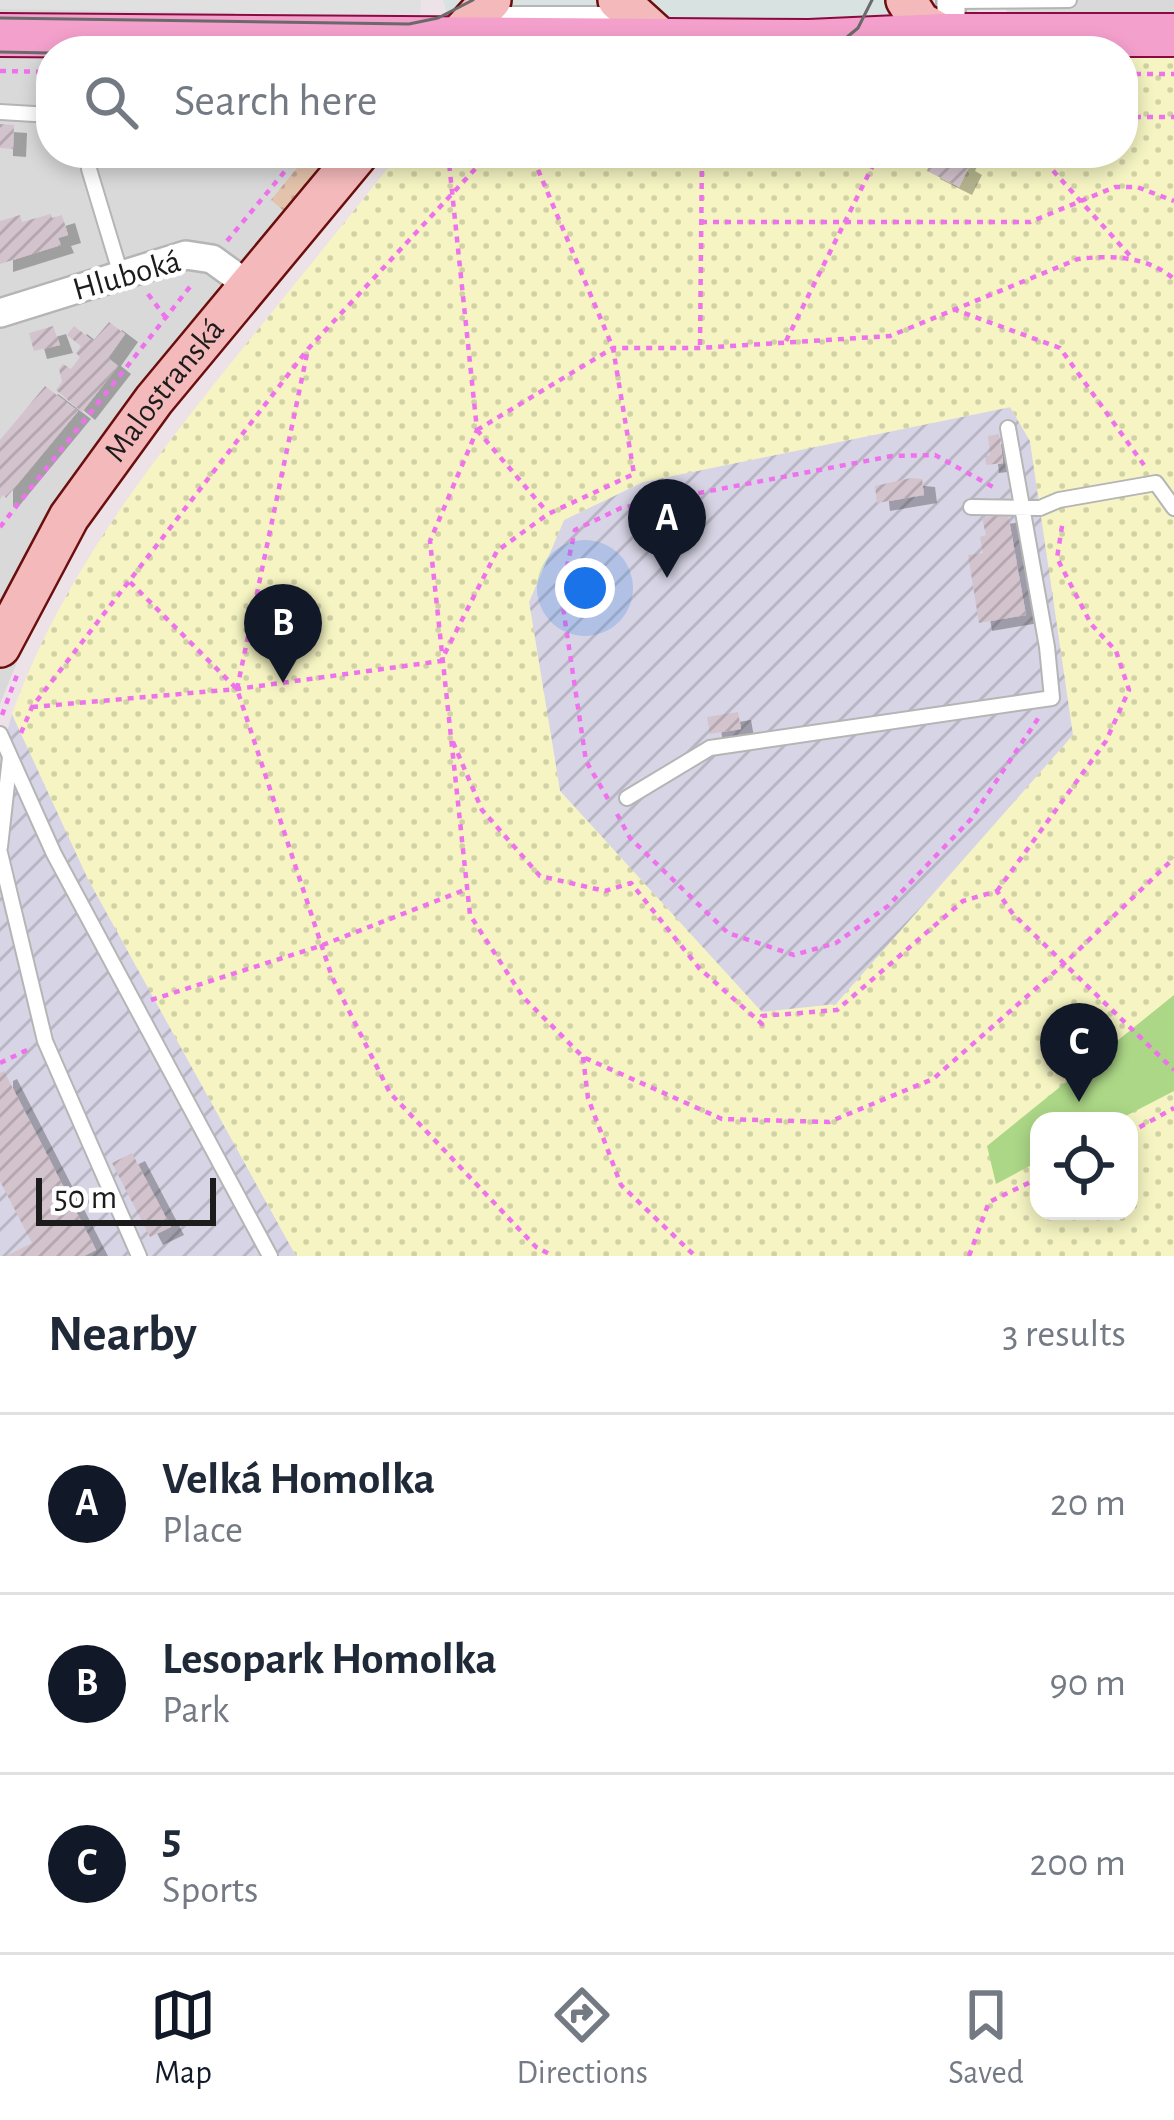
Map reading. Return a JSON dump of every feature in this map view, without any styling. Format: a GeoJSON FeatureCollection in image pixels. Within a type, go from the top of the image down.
{"type":"FeatureCollection","features":[{"type":"Feature","properties":{"kind":"main road"},"geometry":{"type":"LineString","coordinates":[[875,36],[903,0],[920,22],[1174,34]]}},
{"type":"Feature","properties":{"kind":"main road"},"geometry":{"type":"LineString","coordinates":[[619,2],[657,36]]}},
{"type":"Feature","properties":{"kind":"main road"},"geometry":{"type":"LineString","coordinates":[[384,36],[469,22],[618,36]]}},
{"type":"Feature","properties":{"kind":"main road"},"geometry":{"type":"LineString","coordinates":[[886,36],[946,23]]}},
{"type":"Feature","properties":{"kind":"main road"},"geometry":{"type":"LineString","coordinates":[[0,35],[36,36]]}},
{"type":"Feature","properties":{"kind":"main road","name":"Malostranská"},"geometry":{"type":"LineString","coordinates":[[10,657],[69,517],[154,400],[346,168]]}},
{"type":"Feature","properties":{"kind":"street","name":"Hluboká"},"geometry":{"type":"LineString","coordinates":[[0,313],[186,255],[212,259],[248,285]]}},
{"type":"Feature","properties":{"kind":"lane"},"geometry":{"type":"LineString","coordinates":[[946,23],[1069,0]]}},
{"type":"Feature","properties":{"kind":"lane"},"geometry":{"type":"LineString","coordinates":[[469,22],[609,14],[619,2]]}},
{"type":"Feature","properties":{"kind":"lane"},"geometry":{"type":"LineString","coordinates":[[0,112],[36,114]]}},
{"type":"Feature","properties":{"kind":"lane"},"geometry":{"type":"LineString","coordinates":[[89,168],[121,275]]}},
{"type":"Feature","properties":{"kind":"lane"},"geometry":{"type":"LineString","coordinates":[[627,798],[710,748],[1052,698],[1007,428]]}},
{"type":"Feature","properties":{"kind":"lane"},"geometry":{"type":"LineString","coordinates":[[971,507],[1040,508],[1059,500],[1156,483],[1174,508]]}},
{"type":"Feature","properties":{"kind":"lane"},"geometry":{"type":"LineString","coordinates":[[0,734],[53,854],[270,1256]]}},
{"type":"Feature","properties":{"kind":"lane"},"geometry":{"type":"LineString","coordinates":[[11,754],[0,850],[45,1041],[140,1256]]}},
{"type":"Feature","properties":{"kind":"path"},"geometry":{"type":"LineString","coordinates":[[0,71],[36,72]]}},
{"type":"Feature","properties":{"kind":"path"},"geometry":{"type":"LineString","coordinates":[[1138,74],[1174,74]]}},
{"type":"Feature","properties":{"kind":"path"},"geometry":{"type":"LineString","coordinates":[[1138,117],[1174,117]]}},
{"type":"Feature","properties":{"kind":"path"},"geometry":{"type":"LineString","coordinates":[[0,527],[288,168]]}},
{"type":"Feature","properties":{"kind":"path"},"geometry":{"type":"LineString","coordinates":[[449,168],[476,430],[430,541],[470,915],[523,997],[584,1057],[722,1119],[829,1122],[933,1079],[1174,859]]}},
{"type":"Feature","properties":{"kind":"path"},"geometry":{"type":"LineString","coordinates":[[11,754],[32,707],[308,349],[476,168]]}},
{"type":"Feature","properties":{"kind":"path"},"geometry":{"type":"LineString","coordinates":[[441,661],[496,551],[548,514],[634,474],[613,348],[537,168]]}},
{"type":"Feature","properties":{"kind":"path"},"geometry":{"type":"LineString","coordinates":[[700,348],[702,168]]}},
{"type":"Feature","properties":{"kind":"path"},"geometry":{"type":"LineString","coordinates":[[785,341],[872,168]]}},
{"type":"Feature","properties":{"kind":"path"},"geometry":{"type":"LineString","coordinates":[[1051,168],[1133,259]]}},
{"type":"Feature","properties":{"kind":"path"},"geometry":{"type":"LineString","coordinates":[[700,222],[1030,222],[1115,187],[1137,187],[1174,201]]}},
{"type":"Feature","properties":{"kind":"path"},"geometry":{"type":"LineString","coordinates":[[476,430],[613,348],[700,348],[890,335],[1078,259],[1133,259],[1174,279]]}},
{"type":"Feature","properties":{"kind":"path"},"geometry":{"type":"LineString","coordinates":[[953,309],[1060,348],[1156,483]]}},
{"type":"Feature","properties":{"kind":"path"},"geometry":{"type":"LineString","coordinates":[[237,689],[308,349]]}},
{"type":"Feature","properties":{"kind":"path"},"geometry":{"type":"LineString","coordinates":[[476,430],[548,514]]}},
{"type":"Feature","properties":{"kind":"path"},"geometry":{"type":"LineString","coordinates":[[1023,508],[964,468],[935,455],[892,456],[621,508],[575,530],[561,594],[586,761],[630,838],[728,933],[794,955],[836,943],[888,905],[971,818],[1052,698]]}},
{"type":"Feature","properties":{"kind":"path"},"geometry":{"type":"LineString","coordinates":[[450,735],[482,810],[540,876],[605,891],[631,883],[699,968],[762,1024],[762,1016],[837,1010],[963,901],[997,891],[1106,741],[1129,690],[1116,651],[1091,624],[1057,558],[1064,527],[1059,500]]}},
{"type":"Feature","properties":{"kind":"path"},"geometry":{"type":"LineString","coordinates":[[130,582],[237,689],[320,946],[390,1093],[536,1247],[553,1256]]}},
{"type":"Feature","properties":{"kind":"path"},"geometry":{"type":"LineString","coordinates":[[0,721],[10,657]]}},
{"type":"Feature","properties":{"kind":"path"},"geometry":{"type":"LineString","coordinates":[[32,707],[237,689],[441,661]]}},
{"type":"Feature","properties":{"kind":"path"},"geometry":{"type":"LineString","coordinates":[[134,1006],[320,946],[467,889]]}},
{"type":"Feature","properties":{"kind":"path"},"geometry":{"type":"LineString","coordinates":[[997,891],[1013,914],[1174,1070]]}},
{"type":"Feature","properties":{"kind":"path"},"geometry":{"type":"LineString","coordinates":[[0,1063],[45,1041]]}},
{"type":"Feature","properties":{"kind":"path"},"geometry":{"type":"LineString","coordinates":[[584,1057],[588,1098],[621,1185],[695,1256]]}},
{"type":"Feature","properties":{"kind":"path"},"geometry":{"type":"LineString","coordinates":[[1138,1128],[1174,1108]]}},
{"type":"Feature","properties":{"kind":"path"},"geometry":{"type":"LineString","coordinates":[[969,1256],[988,1202],[1030,1182]]}},
{"type":"Feature","properties":{"kind":"shaded area"},"geometry":{"type":"Polygon","coordinates":[[[0,0],[235,0],[234,36],[36,36],[36,168],[301,168],[338,201],[118,475],[48,586],[0,704],[0,0]]]}},
{"type":"Feature","properties":{"kind":"shaded area"},"geometry":{"type":"Polygon","coordinates":[[[0,0],[421,0],[420,16],[0,9],[0,0]]]}},
{"type":"Feature","properties":{"kind":"shaded area"},"geometry":{"type":"Polygon","coordinates":[[[443,0],[977,0],[978,36],[454,36],[443,0]]]}},
{"type":"Feature","properties":{"kind":"shaded area"},"geometry":{"type":"Polygon","coordinates":[[[1007,0],[1174,0],[1174,55],[1138,54],[1138,36],[1006,36],[1007,0]]]}},
{"type":"Feature","properties":{"kind":"shaded area"},"geometry":{"type":"Polygon","coordinates":[[[297,168],[318,168],[284,211],[271,200],[297,168]]]}},
{"type":"Feature","properties":{"kind":"shaded area"},"geometry":{"type":"Polygon","coordinates":[[[1011,407],[1030,441],[1074,735],[836,1004],[762,1013],[560,791],[529,602],[564,520],[643,482],[1011,407]]]}},
{"type":"Feature","properties":{"kind":"shaded area"},"geometry":{"type":"Polygon","coordinates":[[[12,714],[88,879],[296,1256],[0,1256],[0,758],[12,714]]]}},
{"type":"Feature","properties":{"kind":"green space"},"geometry":{"type":"Polygon","coordinates":[[[1138,56],[1174,56],[1174,1256],[296,1256],[88,879],[12,714],[55,616],[110,524],[172,438],[388,168],[1138,168],[1138,56]],[[1010,407],[643,482],[564,520],[529,602],[560,791],[762,1012],[836,1004],[1073,735],[1030,441],[1010,407]]]}},
{"type":"Feature","properties":{"kind":"green space"},"geometry":{"type":"Polygon","coordinates":[[[1174,995],[1174,1091],[1133,1112],[1030,1112],[1030,1166],[996,1184],[987,1146],[1174,995]]]}},
{"type":"Feature","properties":{"kind":"building"},"geometry":{"type":"Polygon","coordinates":[[[0,124],[14,125],[13,149],[0,148],[0,124]]]}},
{"type":"Feature","properties":{"kind":"building"},"geometry":{"type":"Polygon","coordinates":[[[928,168],[968,168],[959,187],[928,168]]]}},
{"type":"Feature","properties":{"kind":"building"},"geometry":{"type":"Polygon","coordinates":[[[51,214],[52,218],[62,215],[68,235],[58,238],[61,245],[0,264],[0,221],[20,215],[22,222],[51,214]]]}},
{"type":"Feature","properties":{"kind":"building"},"geometry":{"type":"Polygon","coordinates":[[[109,322],[125,334],[108,358],[118,366],[82,412],[56,390],[62,382],[59,369],[63,364],[71,369],[80,357],[76,353],[81,346],[67,335],[74,326],[93,341],[109,322]]]}},
{"type":"Feature","properties":{"kind":"building"},"geometry":{"type":"Polygon","coordinates":[[[53,326],[60,345],[34,351],[29,333],[53,326]]]}},
{"type":"Feature","properties":{"kind":"building"},"geometry":{"type":"Polygon","coordinates":[[[45,386],[78,411],[6,498],[0,499],[0,440],[45,386]]]}},
{"type":"Feature","properties":{"kind":"building"},"geometry":{"type":"Polygon","coordinates":[[[999,434],[1003,463],[986,465],[988,436],[999,434]]]}},
{"type":"Feature","properties":{"kind":"building"},"geometry":{"type":"Polygon","coordinates":[[[922,479],[924,495],[877,503],[875,486],[922,479]]]}},
{"type":"Feature","properties":{"kind":"building"},"geometry":{"type":"Polygon","coordinates":[[[1008,514],[1026,615],[979,623],[968,555],[983,553],[982,518],[1008,514]]]}},
{"type":"Feature","properties":{"kind":"building"},"geometry":{"type":"Polygon","coordinates":[[[738,712],[741,729],[710,734],[707,717],[738,712]]]}},
{"type":"Feature","properties":{"kind":"building"},"geometry":{"type":"Polygon","coordinates":[[[4,1071],[96,1250],[84,1256],[6,1256],[32,1243],[0,1181],[0,1073],[4,1071]]]}},
{"type":"Feature","properties":{"kind":"building"},"geometry":{"type":"Polygon","coordinates":[[[132,1153],[171,1227],[150,1237],[112,1163],[132,1153]]]}},
{"type":"Feature","properties":{"kind":"tram line"},"geometry":{"type":"LineString","coordinates":[[0,18],[409,24],[438,18],[473,0]]}},
{"type":"Feature","properties":{"kind":"tram line"},"geometry":{"type":"LineString","coordinates":[[848,36],[858,28],[872,0]]}},
{"type":"Feature","properties":{"kind":"tram line"},"geometry":{"type":"LineString","coordinates":[[0,52],[36,53]]}},
{"type":"Feature","properties":{"kind":"place","name":"Velká Homolka"},"geometry":{"type":"Point","coordinates":[667,578]}},
{"type":"Feature","properties":{"kind":"place","name":"Lesopark Homolka"},"geometry":{"type":"Point","coordinates":[283,683]}},
{"type":"Feature","properties":{"kind":"place","name":"5"},"geometry":{"type":"Point","coordinates":[1079,1102]}}]}
